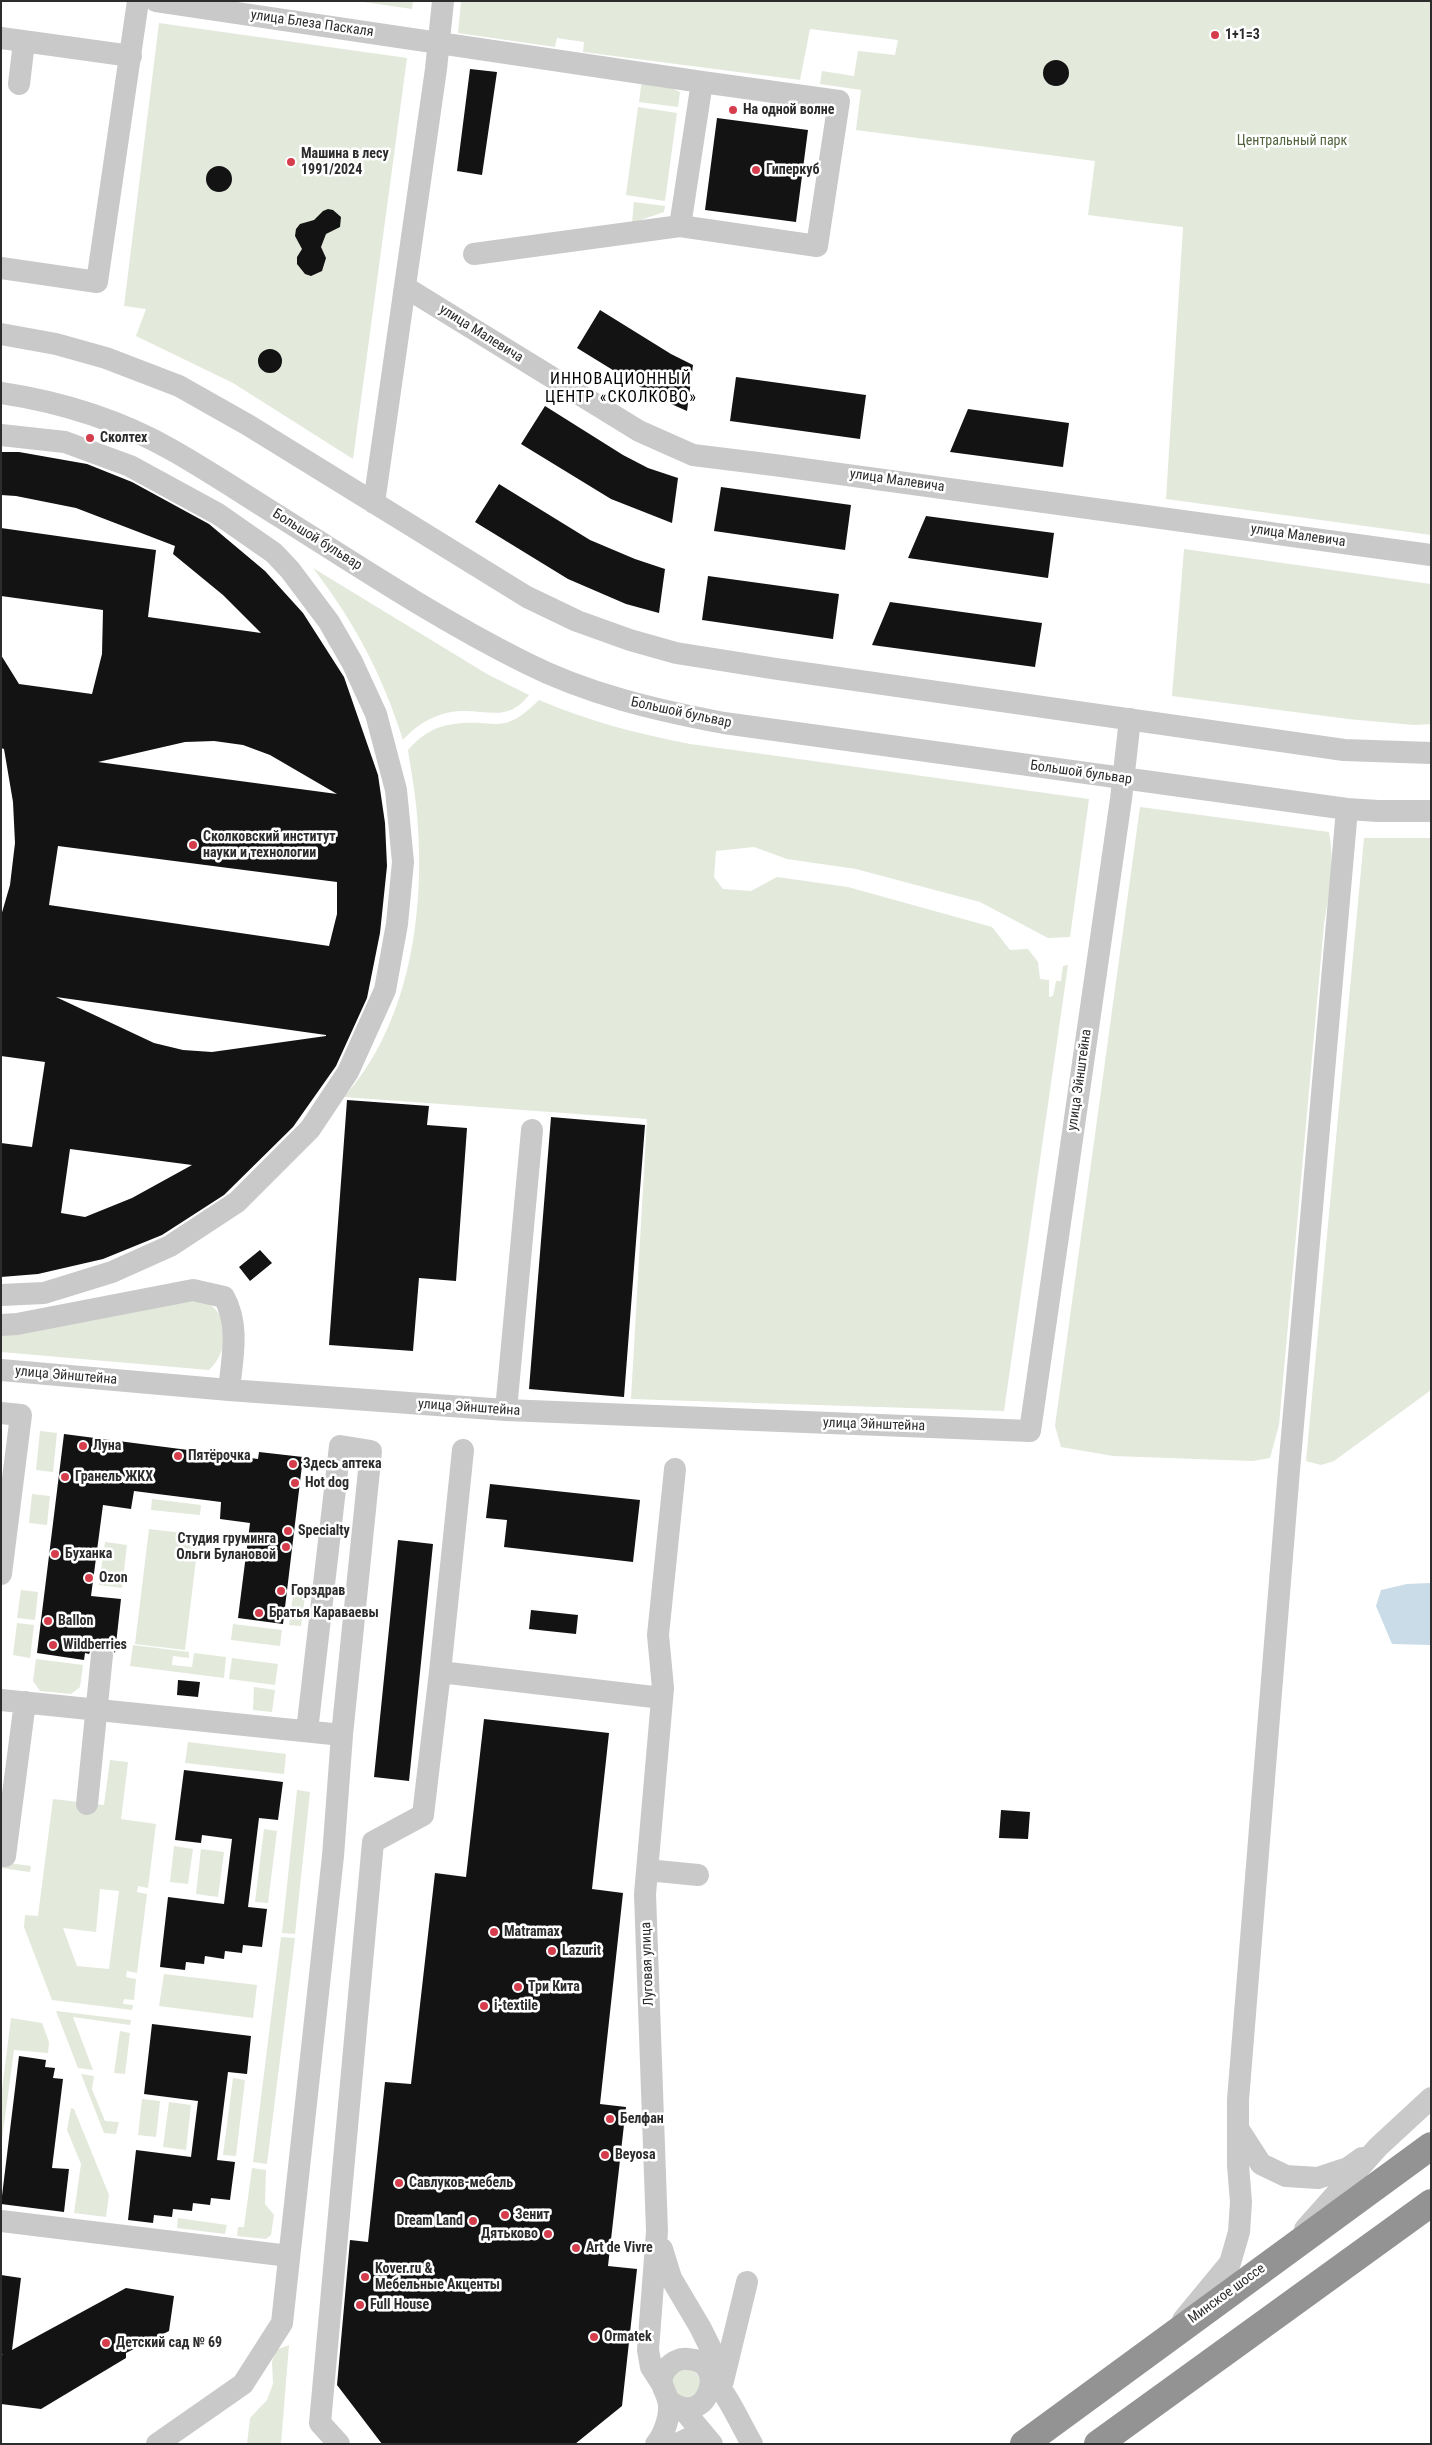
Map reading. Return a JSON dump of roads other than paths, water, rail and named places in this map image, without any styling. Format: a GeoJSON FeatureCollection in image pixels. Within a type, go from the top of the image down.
{"type":"FeatureCollection","features":[{"type":"Feature","properties":{"kind":"highway","name":"Минское шоссе"},"geometry":{"type":"LineString","coordinates":[[1025,2442],[1431,2146]]}},
{"type":"Feature","properties":{"kind":"highway"},"geometry":{"type":"LineString","coordinates":[[1098,2444],[1431,2203]]}},
{"type":"Feature","properties":{"kind":"street"},"geometry":{"type":"LineString","coordinates":[[1,268],[97,282],[138,1]]}},
{"type":"Feature","properties":{"kind":"street","name":"улица Блеза Паскаля"},"geometry":{"type":"LineString","coordinates":[[156,1],[839,101],[817,246],[680,226]]}},
{"type":"Feature","properties":{"kind":"street"},"geometry":{"type":"LineString","coordinates":[[374,503],[439,43],[443,1]]}},
{"type":"Feature","properties":{"kind":"street"},"geometry":{"type":"LineString","coordinates":[[1,38],[131,56]]}},
{"type":"Feature","properties":{"kind":"street"},"geometry":{"type":"LineString","coordinates":[[19,84],[24,42]]}},
{"type":"Feature","properties":{"kind":"street"},"geometry":{"type":"LineString","coordinates":[[474,254],[680,226],[702,82]]}},
{"type":"Feature","properties":{"kind":"street","name":"улица Малевича"},"geometry":{"type":"LineString","coordinates":[[405,287],[639,431],[692,455],[774,464],[1431,555]]}},
{"type":"Feature","properties":{"kind":"street"},"geometry":{"type":"LineString","coordinates":[[1,334],[56,344],[106,358],[179,386],[248,425],[527,597],[577,621],[639,643],[676,653],[777,669],[1344,750],[1431,753]]}},
{"type":"Feature","properties":{"kind":"street","name":"Большой бульвар"},"geometry":{"type":"LineString","coordinates":[[1,393],[63,404],[118,424],[171,449],[453,624],[525,663],[586,689],[667,712],[724,723],[1347,809],[1378,812],[1431,811]]}},
{"type":"Feature","properties":{"kind":"street"},"geometry":{"type":"LineString","coordinates":[[1,434],[65,442],[130,466],[218,514],[274,553],[285,564],[329,622],[352,662],[376,714],[396,790],[403,862],[397,924],[385,990],[348,1072],[310,1129],[237,1202],[170,1246],[112,1272],[44,1293],[1,1295]]}},
{"type":"Feature","properties":{"kind":"street","name":"улица Эйнштейна"},"geometry":{"type":"LineString","coordinates":[[1,1370],[229,1390],[506,1410],[1030,1431],[1130,719]]}},
{"type":"Feature","properties":{"kind":"street"},"geometry":{"type":"LineString","coordinates":[[1171,2334],[1230,2263],[1239,2232],[1241,2202],[1238,2165],[1238,2100],[1288,1480],[1347,809]]}},
{"type":"Feature","properties":{"kind":"street"},"geometry":{"type":"LineString","coordinates":[[506,1410],[532,1130]]}},
{"type":"Feature","properties":{"kind":"street"},"geometry":{"type":"LineString","coordinates":[[1,1325],[48,1318],[193,1290],[224,1297],[233,1318],[234,1339],[229,1390]]}},
{"type":"Feature","properties":{"kind":"street"},"geometry":{"type":"LineString","coordinates":[[44,1293],[48,1318]]}},
{"type":"Feature","properties":{"kind":"street"},"geometry":{"type":"LineString","coordinates":[[1,1413],[21,1415],[1,1574]]}},
{"type":"Feature","properties":{"kind":"street"},"geometry":{"type":"LineString","coordinates":[[157,2444],[243,2384],[282,2323],[333,1856],[342,1735],[371,1451],[340,1446],[307,1731]]}},
{"type":"Feature","properties":{"kind":"street"},"geometry":{"type":"LineString","coordinates":[[339,2444],[320,2423],[373,1842],[423,1815],[440,1672],[462,1450]]}},
{"type":"Feature","properties":{"kind":"street","name":"Луговая улица"},"geometry":{"type":"LineString","coordinates":[[657,2231],[645,1894],[662,1698],[658,1635],[675,1469]]}},
{"type":"Feature","properties":{"kind":"street"},"geometry":{"type":"LineString","coordinates":[[88,1804],[102,1655]]}},
{"type":"Feature","properties":{"kind":"street"},"geometry":{"type":"LineString","coordinates":[[440,1672],[662,1698]]}},
{"type":"Feature","properties":{"kind":"street"},"geometry":{"type":"LineString","coordinates":[[1,1700],[342,1735]]}},
{"type":"Feature","properties":{"kind":"street"},"geometry":{"type":"LineString","coordinates":[[5,1856],[25,1702]]}},
{"type":"Feature","properties":{"kind":"street"},"geometry":{"type":"LineString","coordinates":[[647,1870],[698,1875]]}},
{"type":"Feature","properties":{"kind":"street"},"geometry":{"type":"LineString","coordinates":[[1283,2254],[1378,2148],[1431,2098]]}},
{"type":"Feature","properties":{"kind":"street"},"geometry":{"type":"LineString","coordinates":[[1239,2130],[1261,2164],[1286,2176],[1318,2178],[1348,2168],[1378,2148]]}},
{"type":"Feature","properties":{"kind":"street"},"geometry":{"type":"LineString","coordinates":[[1,2221],[289,2256]]}},
{"type":"Feature","properties":{"kind":"street"},"geometry":{"type":"LineString","coordinates":[[656,2444],[662,2437],[667,2418],[669,2391],[664,2300],[655,2274],[657,2231]]}},
{"type":"Feature","properties":{"kind":"street"},"geometry":{"type":"LineString","coordinates":[[657,2231],[671,2278],[700,2326],[719,2379],[739,2422],[752,2444]]}},
{"type":"Feature","properties":{"kind":"street"},"geometry":{"type":"LineString","coordinates":[[669,2391],[696,2406],[708,2396],[719,2379],[747,2282]]}},
{"type":"Feature","properties":{"kind":"street"},"geometry":{"type":"LineString","coordinates":[[669,2391],[678,2360],[691,2359],[702,2364],[719,2379]]}},
{"type":"Feature","properties":{"kind":"street"},"geometry":{"type":"LineString","coordinates":[[669,2391],[708,2439]]}},
{"type":"Feature","properties":{"kind":"street"},"geometry":{"type":"LineString","coordinates":[[678,2444],[694,2436],[708,2439]]}},
{"type":"Feature","properties":{"kind":"water"},"geometry":{"type":"Polygon","coordinates":[[[1431,1583],[1431,1645],[1392,1644],[1376,1606],[1381,1590],[1407,1584],[1431,1583]]]}},
{"type":"Feature","properties":{"kind":"place","name":"1+1=3"},"geometry":{"type":"Point","coordinates":[1215,35]}},
{"type":"Feature","properties":{"kind":"place","name":"На одной волне"},"geometry":{"type":"Point","coordinates":[733,110]}},
{"type":"Feature","properties":{"kind":"place","name":"Машина в лесу 1991/2024"},"geometry":{"type":"Point","coordinates":[291,162]}},
{"type":"Feature","properties":{"kind":"place","name":"Гиперкуб"},"geometry":{"type":"Point","coordinates":[756,170]}},
{"type":"Feature","properties":{"kind":"place","name":"Сколтех"},"geometry":{"type":"Point","coordinates":[90,438]}},
{"type":"Feature","properties":{"kind":"place","name":"Сколковский институт науки и технологии"},"geometry":{"type":"Point","coordinates":[193,845]}},
{"type":"Feature","properties":{"kind":"place","name":"Луна"},"geometry":{"type":"Point","coordinates":[83,1446]}},
{"type":"Feature","properties":{"kind":"place","name":"Пятёрочка"},"geometry":{"type":"Point","coordinates":[178,1456]}},
{"type":"Feature","properties":{"kind":"place","name":"Здесь аптека"},"geometry":{"type":"Point","coordinates":[293,1464]}},
{"type":"Feature","properties":{"kind":"place","name":"Гранель ЖКХ"},"geometry":{"type":"Point","coordinates":[65,1477]}},
{"type":"Feature","properties":{"kind":"place","name":"Hot dog"},"geometry":{"type":"Point","coordinates":[295,1483]}},
{"type":"Feature","properties":{"kind":"place","name":"Specialty"},"geometry":{"type":"Point","coordinates":[288,1531]}},
{"type":"Feature","properties":{"kind":"place","name":"Студия груминга Ольги Булановой"},"geometry":{"type":"Point","coordinates":[286,1547]}},
{"type":"Feature","properties":{"kind":"place","name":"Буханка"},"geometry":{"type":"Point","coordinates":[55,1554]}},
{"type":"Feature","properties":{"kind":"place","name":"Ozon"},"geometry":{"type":"Point","coordinates":[89,1578]}},
{"type":"Feature","properties":{"kind":"place","name":"Горздрав"},"geometry":{"type":"Point","coordinates":[281,1591]}},
{"type":"Feature","properties":{"kind":"place","name":"Братья Караваевы"},"geometry":{"type":"Point","coordinates":[259,1613]}},
{"type":"Feature","properties":{"kind":"place","name":"Ballon"},"geometry":{"type":"Point","coordinates":[48,1621]}},
{"type":"Feature","properties":{"kind":"place","name":"Wildberries"},"geometry":{"type":"Point","coordinates":[53,1645]}},
{"type":"Feature","properties":{"kind":"place","name":"Matramax"},"geometry":{"type":"Point","coordinates":[494,1932]}},
{"type":"Feature","properties":{"kind":"place","name":"Lazurit"},"geometry":{"type":"Point","coordinates":[552,1951]}},
{"type":"Feature","properties":{"kind":"place","name":"Три Кита"},"geometry":{"type":"Point","coordinates":[518,1987]}},
{"type":"Feature","properties":{"kind":"place","name":"i-textile"},"geometry":{"type":"Point","coordinates":[484,2006]}},
{"type":"Feature","properties":{"kind":"place","name":"Белфан"},"geometry":{"type":"Point","coordinates":[610,2119]}},
{"type":"Feature","properties":{"kind":"place","name":"Beyosa"},"geometry":{"type":"Point","coordinates":[605,2155]}},
{"type":"Feature","properties":{"kind":"place","name":"Савлуков-мебель"},"geometry":{"type":"Point","coordinates":[399,2183]}},
{"type":"Feature","properties":{"kind":"place","name":"Зенит"},"geometry":{"type":"Point","coordinates":[505,2215]}},
{"type":"Feature","properties":{"kind":"place","name":"Dream Land"},"geometry":{"type":"Point","coordinates":[473,2221]}},
{"type":"Feature","properties":{"kind":"place","name":"Дятьково"},"geometry":{"type":"Point","coordinates":[548,2234]}},
{"type":"Feature","properties":{"kind":"place","name":"Art de Vivre"},"geometry":{"type":"Point","coordinates":[576,2248]}},
{"type":"Feature","properties":{"kind":"place","name":"Kover.ru & Мебельные Акценты"},"geometry":{"type":"Point","coordinates":[365,2277]}},
{"type":"Feature","properties":{"kind":"place","name":"Full House"},"geometry":{"type":"Point","coordinates":[360,2305]}},
{"type":"Feature","properties":{"kind":"place","name":"Ormatek"},"geometry":{"type":"Point","coordinates":[594,2337]}},
{"type":"Feature","properties":{"kind":"place","name":"Детский сад № 69"},"geometry":{"type":"Point","coordinates":[106,2343]}},
{"type":"Feature","properties":{"kind":"district","name":"ИННОВАЦИОННЫЙ ЦЕНТР «СКОЛКОВО»"},"geometry":{"type":"Point","coordinates":[621,389]}},
{"type":"Feature","properties":{"kind":"park label","name":"Центральный парк"},"geometry":{"type":"Point","coordinates":[1292,141]}}]}
